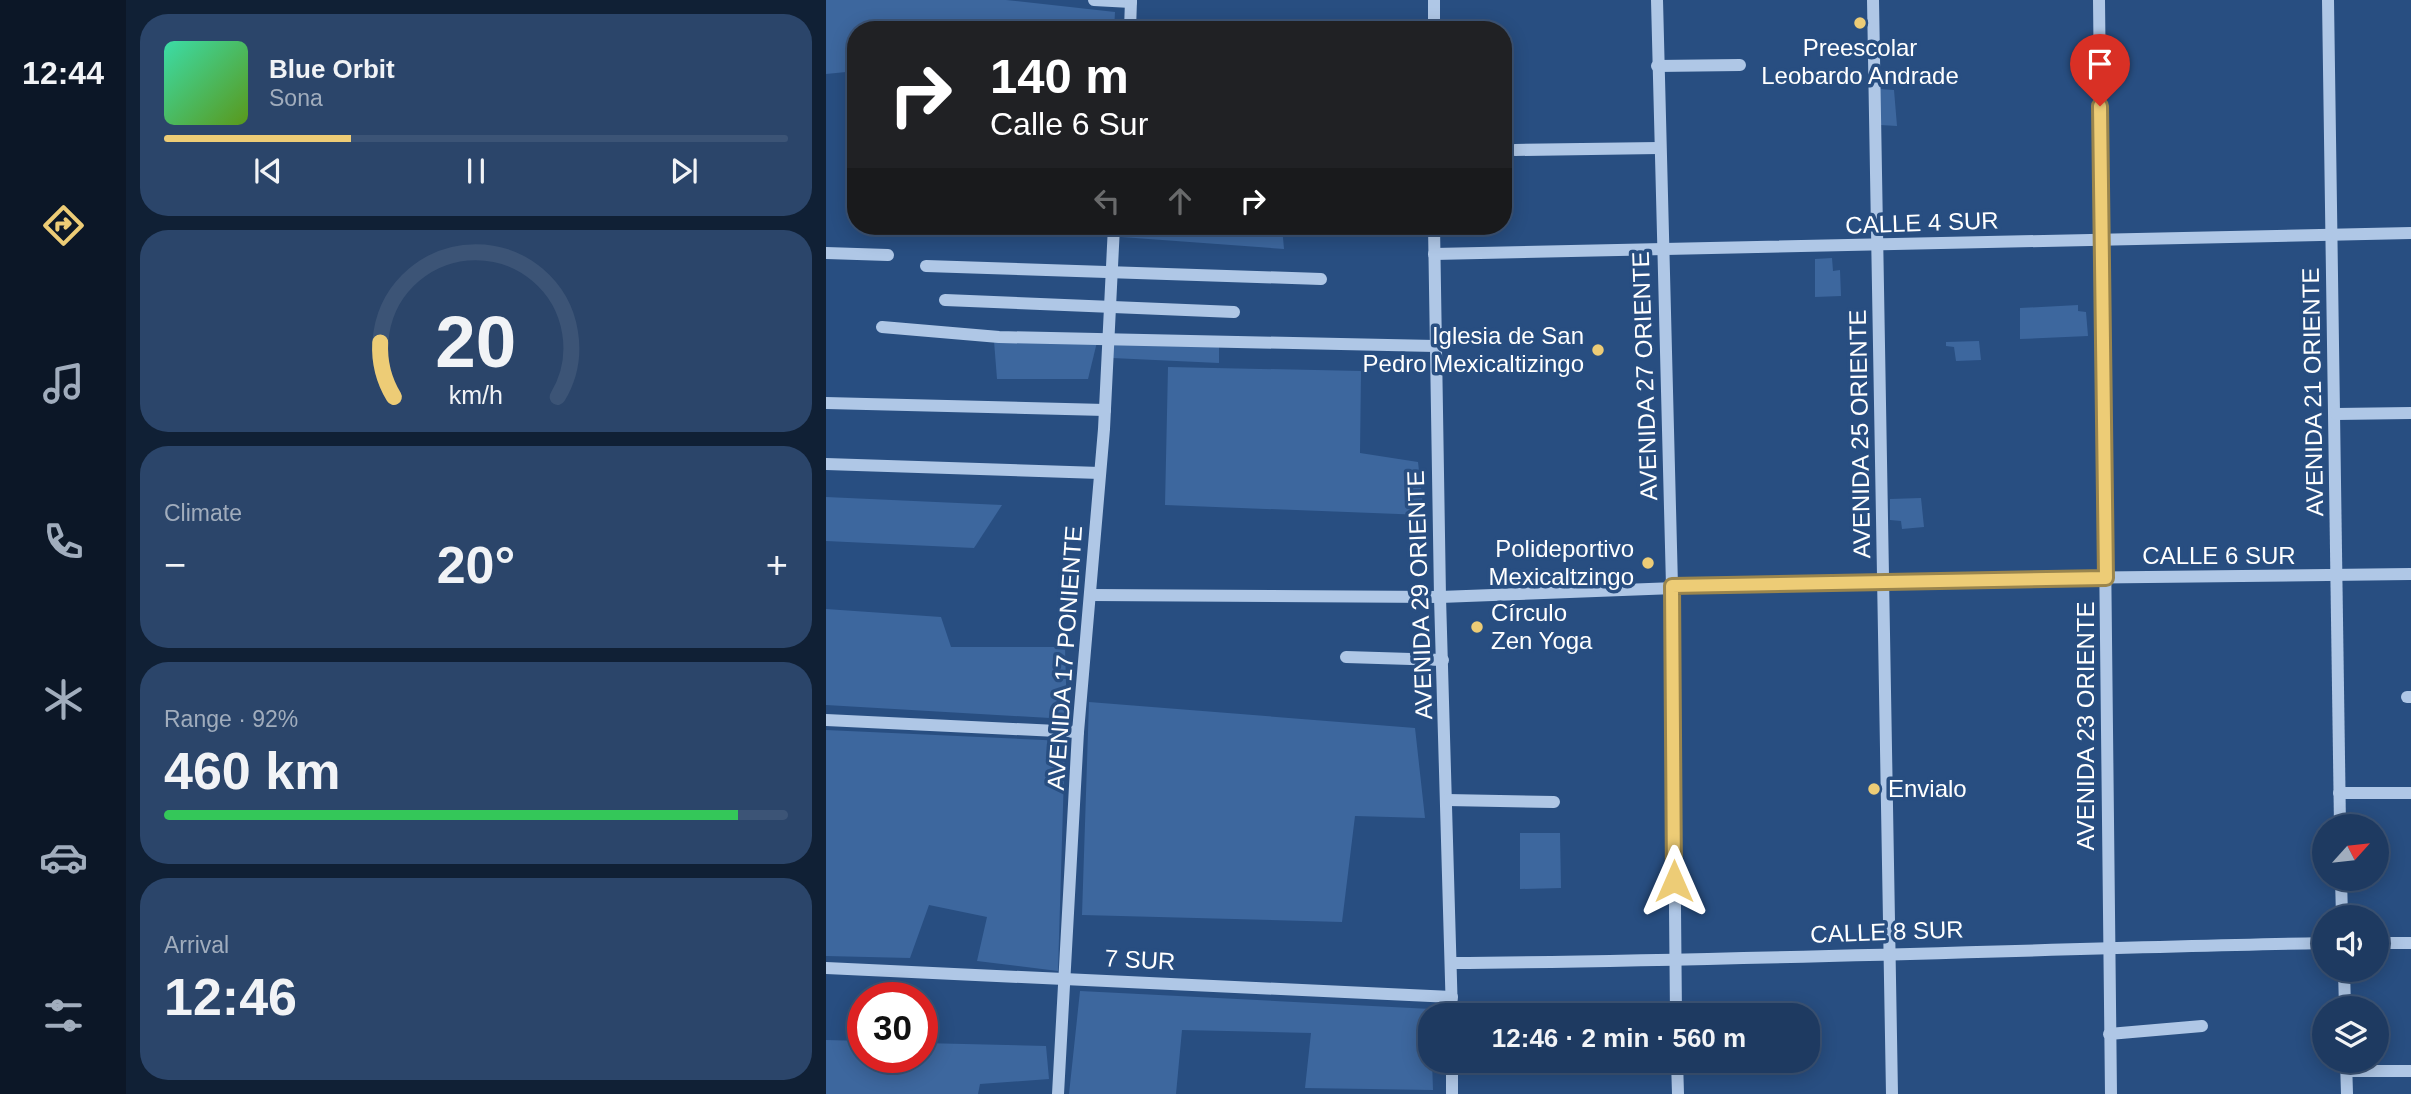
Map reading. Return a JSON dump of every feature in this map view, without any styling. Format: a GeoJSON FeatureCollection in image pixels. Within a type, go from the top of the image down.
{"type":"FeatureCollection","features":[{"type":"Feature","properties":{"kind":"street"},"geometry":{"type":"LineString","coordinates":[[1094,0],[1131,1],[1130,21]]}},
{"type":"Feature","properties":{"kind":"street"},"geometry":{"type":"LineString","coordinates":[[1434,0],[1434,21]]}},
{"type":"Feature","properties":{"kind":"street","name":"AVENIDA 27 ORIENTE"},"geometry":{"type":"LineString","coordinates":[[1657,0],[1672,586],[1676,1003]]}},
{"type":"Feature","properties":{"kind":"street","name":"AVENIDA 25 ORIENTE"},"geometry":{"type":"LineString","coordinates":[[1873,0],[1892,1094]]}},
{"type":"Feature","properties":{"kind":"street","name":"AVENIDA 23 ORIENTE"},"geometry":{"type":"LineString","coordinates":[[2099,0],[2111,1094]]}},
{"type":"Feature","properties":{"kind":"street","name":"AVENIDA 21 ORIENTE"},"geometry":{"type":"LineString","coordinates":[[2328,0],[2340,814]]}},
{"type":"Feature","properties":{"kind":"street"},"geometry":{"type":"LineString","coordinates":[[1657,66],[1740,65]]}},
{"type":"Feature","properties":{"kind":"street"},"geometry":{"type":"LineString","coordinates":[[1515,150],[1659,148]]}},
{"type":"Feature","properties":{"kind":"street","name":"CALLE 4 SUR"},"geometry":{"type":"LineString","coordinates":[[1434,254],[2411,233]]}},
{"type":"Feature","properties":{"kind":"street","name":"AVENIDA 17 PONIENTE"},"geometry":{"type":"LineString","coordinates":[[1058,1094],[1067,978],[1078,732],[1105,410],[1113,235]]}},
{"type":"Feature","properties":{"kind":"street","name":"AVENIDA 29 ORIENTE"},"geometry":{"type":"LineString","coordinates":[[1434,235],[1434,346],[1452,1003]]}},
{"type":"Feature","properties":{"kind":"street"},"geometry":{"type":"LineString","coordinates":[[826,253],[888,255]]}},
{"type":"Feature","properties":{"kind":"street"},"geometry":{"type":"LineString","coordinates":[[926,266],[1321,279]]}},
{"type":"Feature","properties":{"kind":"street"},"geometry":{"type":"LineString","coordinates":[[945,300],[1234,312]]}},
{"type":"Feature","properties":{"kind":"street"},"geometry":{"type":"LineString","coordinates":[[882,327],[999,337],[1434,346]]}},
{"type":"Feature","properties":{"kind":"street"},"geometry":{"type":"LineString","coordinates":[[826,403],[1105,410]]}},
{"type":"Feature","properties":{"kind":"street"},"geometry":{"type":"LineString","coordinates":[[2336,414],[2411,413]]}},
{"type":"Feature","properties":{"kind":"street"},"geometry":{"type":"LineString","coordinates":[[826,464],[1100,473]]}},
{"type":"Feature","properties":{"kind":"street","name":"CALLE 6 SUR"},"geometry":{"type":"LineString","coordinates":[[1091,595],[1440,597],[1882,580],[2336,577],[2411,574]]}},
{"type":"Feature","properties":{"kind":"street"},"geometry":{"type":"LineString","coordinates":[[1346,657],[1443,660]]}},
{"type":"Feature","properties":{"kind":"street"},"geometry":{"type":"LineString","coordinates":[[826,720],[1078,732]]}},
{"type":"Feature","properties":{"kind":"street"},"geometry":{"type":"LineString","coordinates":[[2339,793],[2411,793]]}},
{"type":"Feature","properties":{"kind":"street"},"geometry":{"type":"LineString","coordinates":[[1447,800],[1554,802]]}},
{"type":"Feature","properties":{"kind":"street","name":"CALLE 8 SUR"},"geometry":{"type":"LineString","coordinates":[[1451,963],[1674,961],[1889,952],[2312,943]]}},
{"type":"Feature","properties":{"kind":"street"},"geometry":{"type":"LineString","coordinates":[[2389,943],[2411,943]]}},
{"type":"Feature","properties":{"kind":"street","name":"7 SUR"},"geometry":{"type":"LineString","coordinates":[[826,968],[1452,997]]}},
{"type":"Feature","properties":{"kind":"street"},"geometry":{"type":"LineString","coordinates":[[2109,1034],[2202,1026]]}},
{"type":"Feature","properties":{"kind":"street"},"geometry":{"type":"LineString","coordinates":[[2389,1069],[2411,1071]]}},
{"type":"Feature","properties":{"kind":"street"},"geometry":{"type":"LineString","coordinates":[[1452,1073],[1452,1094]]}},
{"type":"Feature","properties":{"kind":"street"},"geometry":{"type":"LineString","coordinates":[[1677,1073],[1678,1094]]}},
{"type":"Feature","properties":{"kind":"street"},"geometry":{"type":"LineString","coordinates":[[2347,1073],[2347,1094]]}},
{"type":"Feature","properties":{"kind":"shaded area"},"geometry":{"type":"Polygon","coordinates":[[[826,0],[1006,0],[1115,12],[1114,21],[847,21],[847,72],[826,74],[826,0]]]}},
{"type":"Feature","properties":{"kind":"shaded area"},"geometry":{"type":"Polygon","coordinates":[[[1879,89],[1894,90],[1897,126],[1880,125],[1879,89]]]}},
{"type":"Feature","properties":{"kind":"shaded area"},"geometry":{"type":"Polygon","coordinates":[[[1283,235],[1284,249],[1121,237],[1283,235]]]}},
{"type":"Feature","properties":{"kind":"shaded area"},"geometry":{"type":"Polygon","coordinates":[[[1832,258],[1833,271],[1840,270],[1841,296],[1815,297],[1815,259],[1832,258]]]}},
{"type":"Feature","properties":{"kind":"shaded area"},"geometry":{"type":"Polygon","coordinates":[[[2078,305],[2078,311],[2086,312],[2088,336],[2020,339],[2020,308],[2078,305]]]}},
{"type":"Feature","properties":{"kind":"shaded area"},"geometry":{"type":"Polygon","coordinates":[[[994,341],[1097,342],[1088,379],[997,379],[994,341]]]}},
{"type":"Feature","properties":{"kind":"shaded area"},"geometry":{"type":"Polygon","coordinates":[[[1979,341],[1981,360],[1956,361],[1954,347],[1946,346],[1946,342],[1979,341]]]}},
{"type":"Feature","properties":{"kind":"shaded area"},"geometry":{"type":"Polygon","coordinates":[[[1112,342],[1219,344],[1219,363],[1112,358],[1112,342]]]}},
{"type":"Feature","properties":{"kind":"shaded area"},"geometry":{"type":"Polygon","coordinates":[[[1168,367],[1361,371],[1360,453],[1418,462],[1424,515],[1165,505],[1168,367]]]}},
{"type":"Feature","properties":{"kind":"shaded area"},"geometry":{"type":"Polygon","coordinates":[[[826,497],[1002,505],[974,548],[826,541],[826,497]]]}},
{"type":"Feature","properties":{"kind":"shaded area"},"geometry":{"type":"Polygon","coordinates":[[[1921,498],[1924,527],[1902,529],[1901,521],[1890,520],[1890,499],[1921,498]]]}},
{"type":"Feature","properties":{"kind":"shaded area"},"geometry":{"type":"Polygon","coordinates":[[[826,609],[941,617],[951,647],[1065,647],[1067,719],[826,705],[826,609]]]}},
{"type":"Feature","properties":{"kind":"shaded area"},"geometry":{"type":"Polygon","coordinates":[[[1089,702],[1415,728],[1425,818],[1355,816],[1342,922],[1082,915],[1089,702]]]}},
{"type":"Feature","properties":{"kind":"shaded area"},"geometry":{"type":"Polygon","coordinates":[[[826,730],[1065,741],[1058,971],[977,961],[987,917],[929,905],[910,958],[826,956],[826,730]]]}},
{"type":"Feature","properties":{"kind":"shaded area"},"geometry":{"type":"Polygon","coordinates":[[[1520,833],[1560,833],[1561,888],[1520,889],[1520,833]]]}},
{"type":"Feature","properties":{"kind":"shaded area"},"geometry":{"type":"Polygon","coordinates":[[[1080,991],[1418,1008],[1418,1073],[1432,1073],[1433,1090],[1305,1088],[1311,1033],[1182,1030],[1176,1094],[1069,1094],[1080,991]]]}},
{"type":"Feature","properties":{"kind":"shaded area"},"geometry":{"type":"Polygon","coordinates":[[[826,1040],[847,1041],[847,1073],[938,1073],[938,1043],[1046,1046],[1049,1079],[980,1084],[978,1094],[826,1094],[826,1040]]]}},
{"type":"Feature","properties":{"kind":"place","name":"Preescolar Leobardo Andrade"},"geometry":{"type":"Point","coordinates":[1860,23]}},
{"type":"Feature","properties":{"kind":"place","name":"Iglesia de San Pedro Mexicaltizingo"},"geometry":{"type":"Point","coordinates":[1598,350]}},
{"type":"Feature","properties":{"kind":"place","name":"Polideportivo Mexicaltzingo"},"geometry":{"type":"Point","coordinates":[1648,563]}},
{"type":"Feature","properties":{"kind":"place","name":"Círculo Zen Yoga"},"geometry":{"type":"Point","coordinates":[1477,627]}},
{"type":"Feature","properties":{"kind":"place","name":"Envialo"},"geometry":{"type":"Point","coordinates":[1874,789]}},
{"type":"Feature","properties":{"kind":"route"},"geometry":{"type":"LineString","coordinates":[[1674,881],[1672,586],[1882,580],[2106,578],[2100,106]]}}]}
